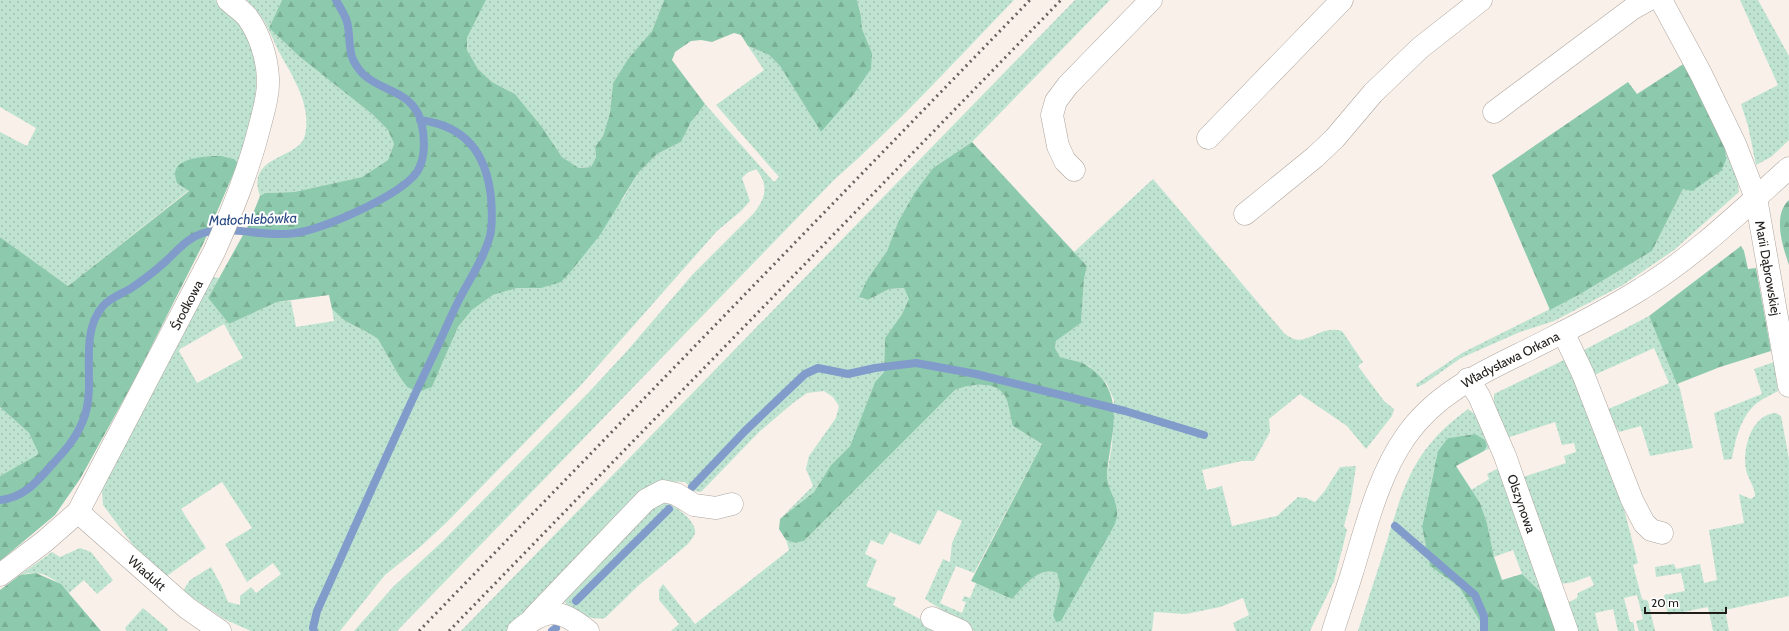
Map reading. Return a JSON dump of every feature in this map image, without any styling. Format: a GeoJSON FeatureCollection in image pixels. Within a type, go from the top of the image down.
{"type":"FeatureCollection","features":[{"type":"Feature","properties":{"kind":"street","name":"Środkowa"},"geometry":{"type":"LineString","coordinates":[[0,575],[45,541],[78,512],[214,252],[231,215],[251,159],[264,110],[268,79],[265,58],[260,40],[248,17],[228,0]]}},
{"type":"Feature","properties":{"kind":"street"},"geometry":{"type":"LineString","coordinates":[[1074,170],[1065,162],[1055,134],[1052,114],[1056,101],[1068,85],[1151,0]]}},
{"type":"Feature","properties":{"kind":"street"},"geometry":{"type":"LineString","coordinates":[[1208,138],[1342,0]]}},
{"type":"Feature","properties":{"kind":"street"},"geometry":{"type":"LineString","coordinates":[[1245,214],[1316,157],[1335,138],[1373,93],[1420,48],[1481,0]]}},
{"type":"Feature","properties":{"kind":"street"},"geometry":{"type":"LineString","coordinates":[[1494,112],[1625,14],[1648,0]]}},
{"type":"Feature","properties":{"kind":"street","name":"Marii Dąbrowskiej"},"geometry":{"type":"LineString","coordinates":[[1661,0],[1718,109],[1743,163],[1756,198],[1789,386]]}},
{"type":"Feature","properties":{"kind":"street","name":"Władysława Orkana"},"geometry":{"type":"LineString","coordinates":[[1333,631],[1363,534],[1381,485],[1392,459],[1405,437],[1420,417],[1442,397],[1468,379],[1610,308],[1673,268],[1789,168]]}},
{"type":"Feature","properties":{"kind":"street"},"geometry":{"type":"LineString","coordinates":[[1563,332],[1583,374],[1632,500],[1644,523],[1651,530],[1662,533]]}},
{"type":"Feature","properties":{"kind":"street","name":"Olszynowa"},"geometry":{"type":"LineString","coordinates":[[1468,379],[1479,396],[1505,456],[1567,631]]}},
{"type":"Feature","properties":{"kind":"street"},"geometry":{"type":"LineString","coordinates":[[525,625],[646,500],[663,491],[676,494],[694,505],[716,508],[732,504]]}},
{"type":"Feature","properties":{"kind":"street","name":"Wiadukt"},"geometry":{"type":"LineString","coordinates":[[78,512],[187,608],[220,631]]}},
{"type":"Feature","properties":{"kind":"street"},"geometry":{"type":"LineString","coordinates":[[525,625],[546,614],[559,613],[574,620],[588,631]]}},
{"type":"Feature","properties":{"kind":"street"},"geometry":{"type":"LineString","coordinates":[[932,618],[960,631]]}},
{"type":"Feature","properties":{"kind":"green space"},"geometry":{"type":"Polygon","coordinates":[[[0,0],[215,0],[240,25],[250,39],[255,63],[256,92],[254,106],[238,163],[231,158],[226,157],[204,157],[189,190],[68,286],[0,237],[0,132],[27,146],[36,128],[0,107],[0,0]]]}},
{"type":"Feature","properties":{"kind":"green space"},"geometry":{"type":"Polygon","coordinates":[[[246,0],[282,0],[269,28],[300,57],[372,114],[388,130],[394,144],[388,160],[362,177],[294,192],[265,193],[260,196],[257,182],[260,172],[266,165],[294,149],[301,143],[305,135],[306,112],[295,80],[265,24],[258,12],[246,0]]]}},
{"type":"Feature","properties":{"kind":"green space"},"geometry":{"type":"Polygon","coordinates":[[[282,0],[486,0],[467,38],[467,50],[478,69],[492,82],[515,94],[542,127],[562,157],[579,168],[591,167],[596,157],[595,147],[603,136],[610,113],[613,83],[628,59],[652,31],[664,0],[857,0],[861,16],[862,29],[872,53],[871,69],[853,95],[821,132],[780,66],[769,55],[748,46],[741,35],[734,33],[712,42],[701,40],[691,41],[675,52],[672,60],[705,104],[691,122],[681,142],[657,154],[638,173],[600,235],[561,282],[541,288],[517,288],[493,295],[472,310],[458,327],[432,387],[418,392],[407,387],[378,339],[345,321],[332,309],[329,295],[277,302],[229,324],[208,298],[248,226],[260,196],[265,193],[294,192],[362,177],[388,160],[394,144],[388,130],[372,114],[300,57],[269,28],[282,0]]]}},
{"type":"Feature","properties":{"kind":"green space"},"geometry":{"type":"Polygon","coordinates":[[[486,0],[664,0],[652,31],[628,59],[613,83],[610,113],[603,136],[595,147],[596,157],[591,167],[579,168],[562,157],[542,127],[515,94],[492,82],[478,69],[467,50],[467,38],[486,0]]]}},
{"type":"Feature","properties":{"kind":"green space"},"geometry":{"type":"Polygon","coordinates":[[[857,0],[1014,0],[881,137],[834,180],[397,631],[354,631],[393,587],[443,541],[590,391],[627,351],[693,274],[754,213],[761,202],[764,191],[763,181],[756,169],[747,173],[742,178],[750,201],[741,211],[717,231],[582,384],[447,522],[420,547],[385,575],[340,631],[251,631],[224,619],[183,591],[190,580],[211,567],[228,602],[240,605],[240,596],[251,587],[256,593],[281,574],[273,563],[247,582],[225,544],[252,528],[222,482],[181,509],[206,548],[164,578],[139,553],[103,505],[102,490],[211,277],[219,278],[208,298],[229,324],[277,302],[291,301],[296,327],[334,321],[332,309],[345,321],[378,339],[407,387],[432,387],[458,327],[472,310],[493,295],[517,288],[541,288],[623,199],[638,173],[657,154],[681,142],[691,122],[705,104],[774,182],[779,177],[716,105],[764,70],[748,46],[769,55],[780,66],[821,132],[872,53],[862,29],[861,16],[857,0]],[[224,324],[180,349],[179,351],[197,383],[243,358],[224,324]]]}},
{"type":"Feature","properties":{"kind":"green space"},"geometry":{"type":"Polygon","coordinates":[[[1075,0],[1110,0],[972,142],[933,168],[915,192],[898,222],[887,251],[868,278],[860,298],[868,300],[889,289],[904,288],[910,299],[902,314],[885,338],[884,372],[875,382],[850,446],[831,465],[814,492],[780,519],[813,486],[806,469],[809,456],[836,418],[839,406],[833,397],[824,391],[807,393],[793,403],[759,432],[701,492],[694,491],[685,482],[664,481],[510,631],[461,631],[1075,0]]]}},
{"type":"Feature","properties":{"kind":"green space"},"geometry":{"type":"Polygon","coordinates":[[[1740,0],[1758,0],[1789,56],[1789,140],[1771,157],[1756,165],[1748,126],[1741,104],[1778,85],[1740,0]]]}},
{"type":"Feature","properties":{"kind":"green space"},"geometry":{"type":"Polygon","coordinates":[[[1688,61],[1725,146],[1726,160],[1721,171],[1692,191],[1683,189],[1652,251],[1582,293],[1550,310],[1492,175],[1628,82],[1637,94],[1688,61]]]}},
{"type":"Feature","properties":{"kind":"green space"},"geometry":{"type":"Polygon","coordinates":[[[972,142],[1087,266],[1084,279],[1081,323],[1056,341],[1055,348],[1060,357],[1086,365],[1101,378],[1109,390],[1113,402],[1113,430],[1107,479],[1117,509],[1115,524],[1061,621],[1056,622],[1053,615],[1060,585],[1057,573],[1044,572],[1038,575],[1012,599],[971,581],[1042,444],[1013,426],[1006,398],[1001,391],[995,387],[989,385],[975,385],[955,390],[804,541],[795,543],[786,540],[779,529],[780,519],[814,492],[831,465],[850,446],[875,382],[884,372],[885,338],[902,314],[909,299],[904,288],[889,289],[868,300],[859,297],[868,278],[887,251],[898,222],[915,192],[933,168],[972,142]]]}},
{"type":"Feature","properties":{"kind":"green space"},"geometry":{"type":"Polygon","coordinates":[[[1725,146],[1734,156],[1739,192],[1674,250],[1623,285],[1554,321],[1520,332],[1461,358],[1424,384],[1417,387],[1416,384],[1462,353],[1582,293],[1652,251],[1683,189],[1725,146]]]}},
{"type":"Feature","properties":{"kind":"green space"},"geometry":{"type":"Polygon","coordinates":[[[222,156],[234,159],[238,163],[204,242],[134,381],[80,479],[55,515],[0,561],[0,476],[39,454],[29,433],[0,407],[0,237],[68,286],[189,191],[176,181],[175,173],[177,167],[188,160],[195,158],[222,156]]]}},
{"type":"Feature","properties":{"kind":"green space"},"geometry":{"type":"Polygon","coordinates":[[[1153,179],[1284,333],[1299,340],[1325,331],[1342,331],[1363,362],[1358,366],[1384,401],[1394,409],[1392,416],[1366,449],[1347,426],[1300,394],[1269,419],[1270,432],[1254,461],[1242,461],[1202,470],[1207,490],[1222,486],[1232,526],[1277,516],[1298,497],[1306,498],[1315,502],[1324,492],[1340,467],[1356,466],[1351,499],[1344,526],[1347,530],[1334,581],[1310,631],[1236,631],[1233,623],[1249,615],[1243,598],[1220,607],[1186,614],[1154,612],[1152,631],[975,631],[953,620],[950,615],[925,599],[943,559],[950,562],[952,543],[962,521],[938,510],[920,545],[890,532],[883,545],[871,540],[865,554],[877,560],[866,586],[896,598],[893,605],[943,631],[671,631],[679,624],[659,600],[659,590],[663,584],[695,624],[789,550],[786,540],[795,543],[804,541],[955,390],[975,385],[989,385],[1001,391],[1006,398],[1013,426],[1042,444],[974,573],[956,566],[940,603],[962,613],[966,602],[962,601],[964,596],[970,598],[976,583],[1012,599],[1032,579],[1044,572],[1050,572],[1057,573],[1060,585],[1053,615],[1118,510],[1110,494],[1107,475],[1112,445],[1114,400],[1107,384],[1089,366],[1060,357],[1055,348],[1056,341],[1081,323],[1084,279],[1087,266],[1074,252],[1153,179]]]}},
{"type":"Feature","properties":{"kind":"green space"},"geometry":{"type":"Polygon","coordinates":[[[1789,200],[1789,265],[1780,231],[1780,222],[1784,206],[1789,200]]]}},
{"type":"Feature","properties":{"kind":"green space"},"geometry":{"type":"Polygon","coordinates":[[[1741,246],[1744,251],[1748,269],[1756,268],[1771,351],[1720,367],[1677,384],[1649,316],[1741,246]]]}},
{"type":"Feature","properties":{"kind":"green space"},"geometry":{"type":"Polygon","coordinates":[[[1649,316],[1680,389],[1693,448],[1650,456],[1641,426],[1619,432],[1606,410],[1669,383],[1654,348],[1592,376],[1582,351],[1649,316]]]}},
{"type":"Feature","properties":{"kind":"green space"},"geometry":{"type":"Polygon","coordinates":[[[1566,359],[1616,478],[1638,563],[1633,565],[1642,599],[1648,601],[1655,631],[1639,631],[1636,621],[1643,619],[1637,595],[1624,598],[1630,622],[1633,622],[1635,631],[1618,631],[1613,609],[1595,613],[1599,631],[1573,631],[1564,605],[1577,598],[1578,593],[1594,585],[1590,576],[1570,583],[1557,583],[1523,477],[1566,463],[1564,456],[1576,452],[1574,443],[1562,445],[1555,422],[1507,438],[1494,407],[1494,394],[1566,359]]]}},
{"type":"Feature","properties":{"kind":"green space"},"geometry":{"type":"Polygon","coordinates":[[[1774,362],[1778,391],[1763,399],[1750,410],[1738,433],[1732,459],[1724,460],[1714,413],[1762,394],[1754,369],[1774,362]]]}},
{"type":"Feature","properties":{"kind":"green space"},"geometry":{"type":"Polygon","coordinates":[[[0,407],[29,433],[40,454],[0,476],[0,407]]]}},
{"type":"Feature","properties":{"kind":"green space"},"geometry":{"type":"Polygon","coordinates":[[[1468,409],[1479,417],[1495,446],[1484,451],[1487,446],[1475,434],[1448,438],[1434,469],[1422,527],[1430,566],[1459,587],[1486,631],[1358,631],[1398,504],[1408,479],[1422,455],[1434,439],[1448,425],[1468,409]]]}},
{"type":"Feature","properties":{"kind":"green space"},"geometry":{"type":"Polygon","coordinates":[[[1776,413],[1781,416],[1789,459],[1789,596],[1725,610],[1729,631],[1713,631],[1708,607],[1668,615],[1664,595],[1685,591],[1681,573],[1656,577],[1655,567],[1674,564],[1676,569],[1700,564],[1704,583],[1717,580],[1709,530],[1744,523],[1739,494],[1751,499],[1755,496],[1754,489],[1746,470],[1745,453],[1747,443],[1754,426],[1767,415],[1776,413]]]}},
{"type":"Feature","properties":{"kind":"green space"},"geometry":{"type":"Polygon","coordinates":[[[1475,434],[1485,440],[1487,446],[1484,451],[1456,466],[1480,503],[1487,523],[1494,557],[1502,580],[1522,574],[1551,602],[1560,631],[1486,631],[1459,587],[1430,566],[1422,527],[1438,451],[1448,438],[1475,434]]]}},
{"type":"Feature","properties":{"kind":"green space"},"geometry":{"type":"Polygon","coordinates":[[[1497,469],[1505,471],[1551,602],[1522,574],[1513,550],[1494,557],[1487,523],[1480,503],[1471,490],[1489,479],[1487,474],[1497,469]]]}},
{"type":"Feature","properties":{"kind":"green space"},"geometry":{"type":"Polygon","coordinates":[[[665,502],[674,506],[683,513],[694,526],[695,534],[688,544],[638,586],[605,618],[600,619],[587,617],[569,607],[564,598],[642,509],[665,502]]]}},
{"type":"Feature","properties":{"kind":"green space"},"geometry":{"type":"Polygon","coordinates":[[[80,548],[91,552],[113,580],[97,594],[84,580],[69,593],[46,575],[28,573],[20,575],[52,552],[60,557],[80,548]]]}},
{"type":"Feature","properties":{"kind":"green space"},"geometry":{"type":"Polygon","coordinates":[[[36,573],[61,584],[101,631],[0,631],[0,590],[20,575],[36,573]]]}},
{"type":"Feature","properties":{"kind":"green space"},"geometry":{"type":"Polygon","coordinates":[[[143,608],[168,629],[167,631],[127,631],[125,628],[143,608]]]}},
{"type":"Feature","properties":{"kind":"waterway","name":"Małochlebówka"},"geometry":{"type":"LineString","coordinates":[[0,500],[15,496],[33,485],[65,450],[79,430],[85,415],[88,401],[89,344],[91,330],[103,306],[109,301],[143,280],[161,266],[182,245],[197,235],[226,230],[273,234],[296,233],[309,230],[343,218],[379,201],[395,191],[417,172],[422,160],[424,147],[421,121],[417,111],[411,103],[403,97],[370,80],[358,68],[352,57],[345,16],[336,0]]}},
{"type":"Feature","properties":{"kind":"waterway"},"geometry":{"type":"LineString","coordinates":[[314,631],[313,628],[317,611],[457,303],[481,260],[490,236],[492,222],[491,197],[484,167],[478,155],[471,144],[450,128],[436,123],[420,120]]}},
{"type":"Feature","properties":{"kind":"waterway"},"geometry":{"type":"LineString","coordinates":[[692,487],[745,431],[805,374],[818,368],[848,374],[875,368],[916,363],[976,374],[1125,411],[1204,435]]}},
{"type":"Feature","properties":{"kind":"waterway"},"geometry":{"type":"LineString","coordinates":[[576,601],[669,509]]}},
{"type":"Feature","properties":{"kind":"waterway"},"geometry":{"type":"LineString","coordinates":[[1395,526],[1475,595],[1484,616],[1484,631]]}},
{"type":"Feature","properties":{"kind":"waterway"},"geometry":{"type":"LineString","coordinates":[[552,631],[556,628]]}},
{"type":"Feature","properties":{"kind":"railway"},"geometry":{"type":"LineString","coordinates":[[419,631],[1030,0]]}},
{"type":"Feature","properties":{"kind":"railway"},"geometry":{"type":"LineString","coordinates":[[449,631],[1061,0]]}}]}
